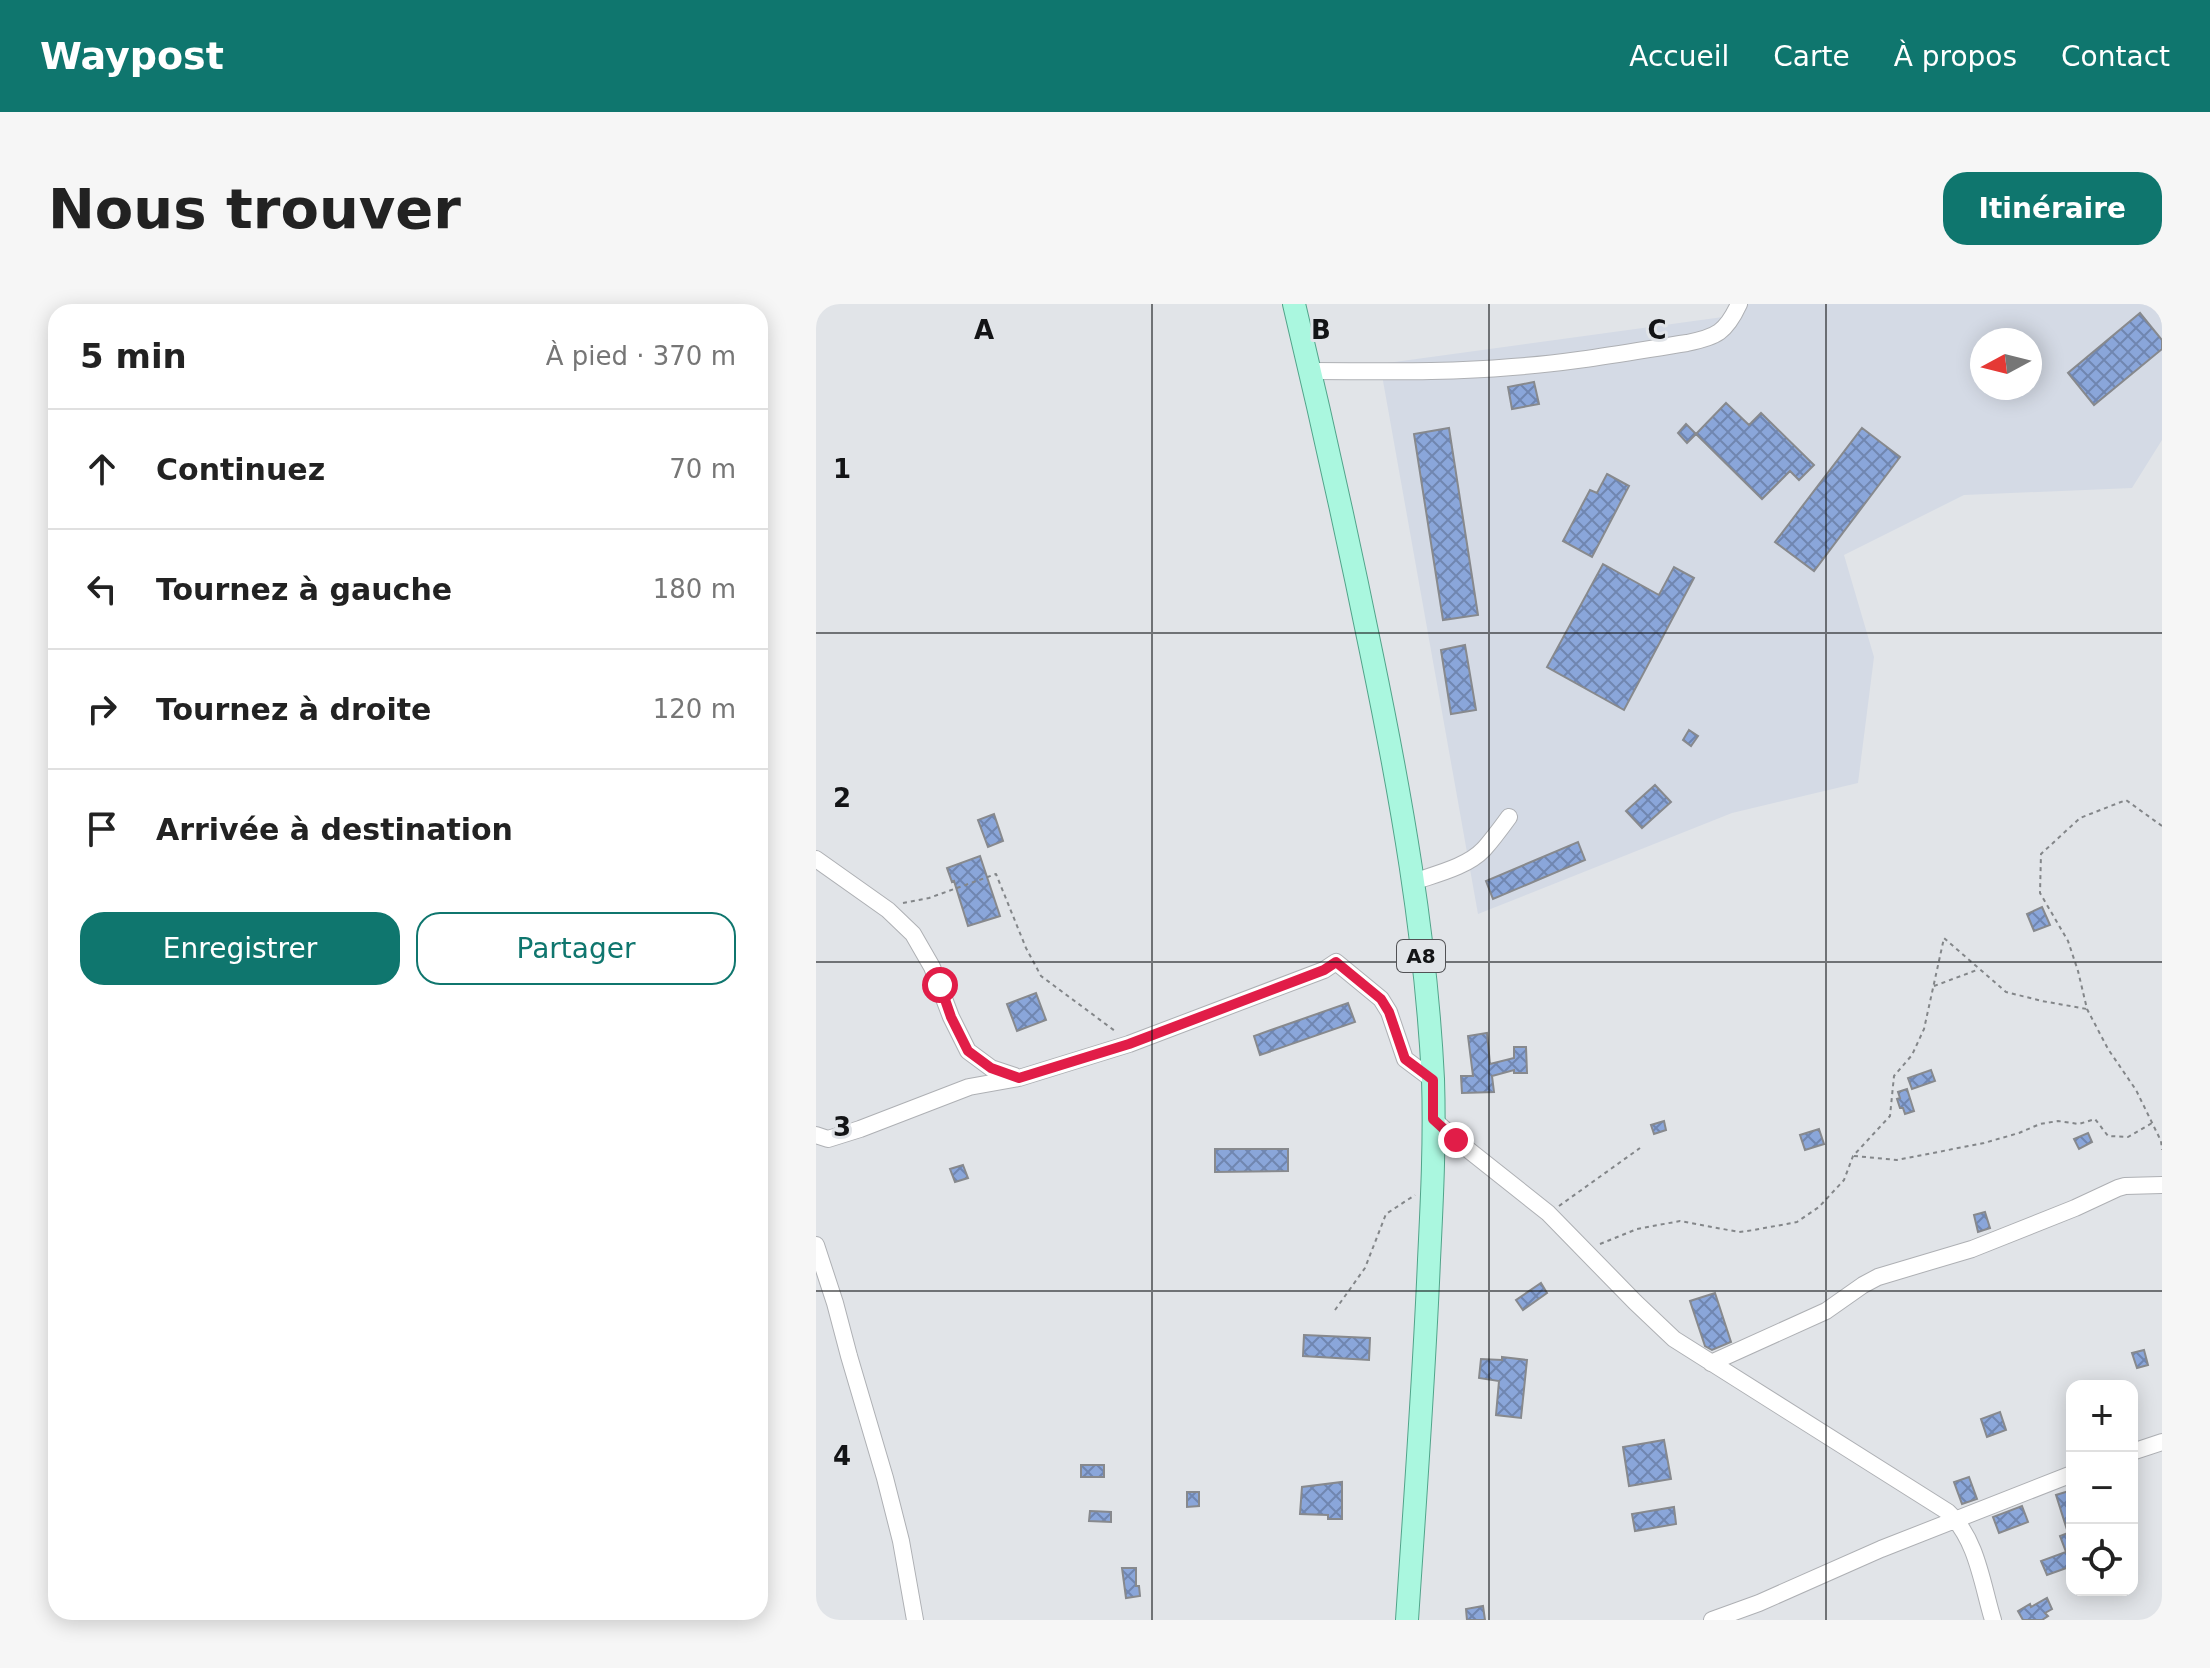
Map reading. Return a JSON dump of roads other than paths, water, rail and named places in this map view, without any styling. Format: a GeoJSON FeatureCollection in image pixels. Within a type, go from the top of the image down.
{"type":"FeatureCollection","features":[{"type":"Feature","properties":{"kind":"main road","name":"A8"},"geometry":{"type":"LineString","coordinates":[[1294,304],[1357,578],[1391,747],[1413,882],[1433,1080],[1425,1351],[1407,1620]]}},
{"type":"Feature","properties":{"kind":"street"},"geometry":{"type":"LineString","coordinates":[[1310,371],[1408,372],[1502,368],[1654,349],[1716,335],[1729,325],[1739,304]]}},
{"type":"Feature","properties":{"kind":"street"},"geometry":{"type":"LineString","coordinates":[[1413,882],[1476,856],[1509,817]]}},
{"type":"Feature","properties":{"kind":"street"},"geometry":{"type":"LineString","coordinates":[[816,859],[888,910],[913,934],[923,948],[968,1051],[991,1068],[1019,1078]]}},
{"type":"Feature","properties":{"kind":"street"},"geometry":{"type":"LineString","coordinates":[[816,1135],[828,1139],[969,1087],[1019,1078],[1129,1044],[1324,970],[1336,962],[1381,999],[1389,1012],[1405,1059],[1433,1080]]}},
{"type":"Feature","properties":{"kind":"street"},"geometry":{"type":"LineString","coordinates":[[1433,1119],[1548,1213],[1674,1339],[1957,1520],[1974,1554],[1993,1620]]}},
{"type":"Feature","properties":{"kind":"street"},"geometry":{"type":"LineString","coordinates":[[1711,1363],[1826,1311],[1878,1277],[1972,1249],[2118,1188],[2162,1185]]}},
{"type":"Feature","properties":{"kind":"street"},"geometry":{"type":"LineString","coordinates":[[816,1245],[885,1478],[901,1541],[915,1620]]}},
{"type":"Feature","properties":{"kind":"street"},"geometry":{"type":"LineString","coordinates":[[2138,1450],[2162,1442]]}},
{"type":"Feature","properties":{"kind":"street"},"geometry":{"type":"LineString","coordinates":[[1712,1620],[2066,1476]]}}]}
